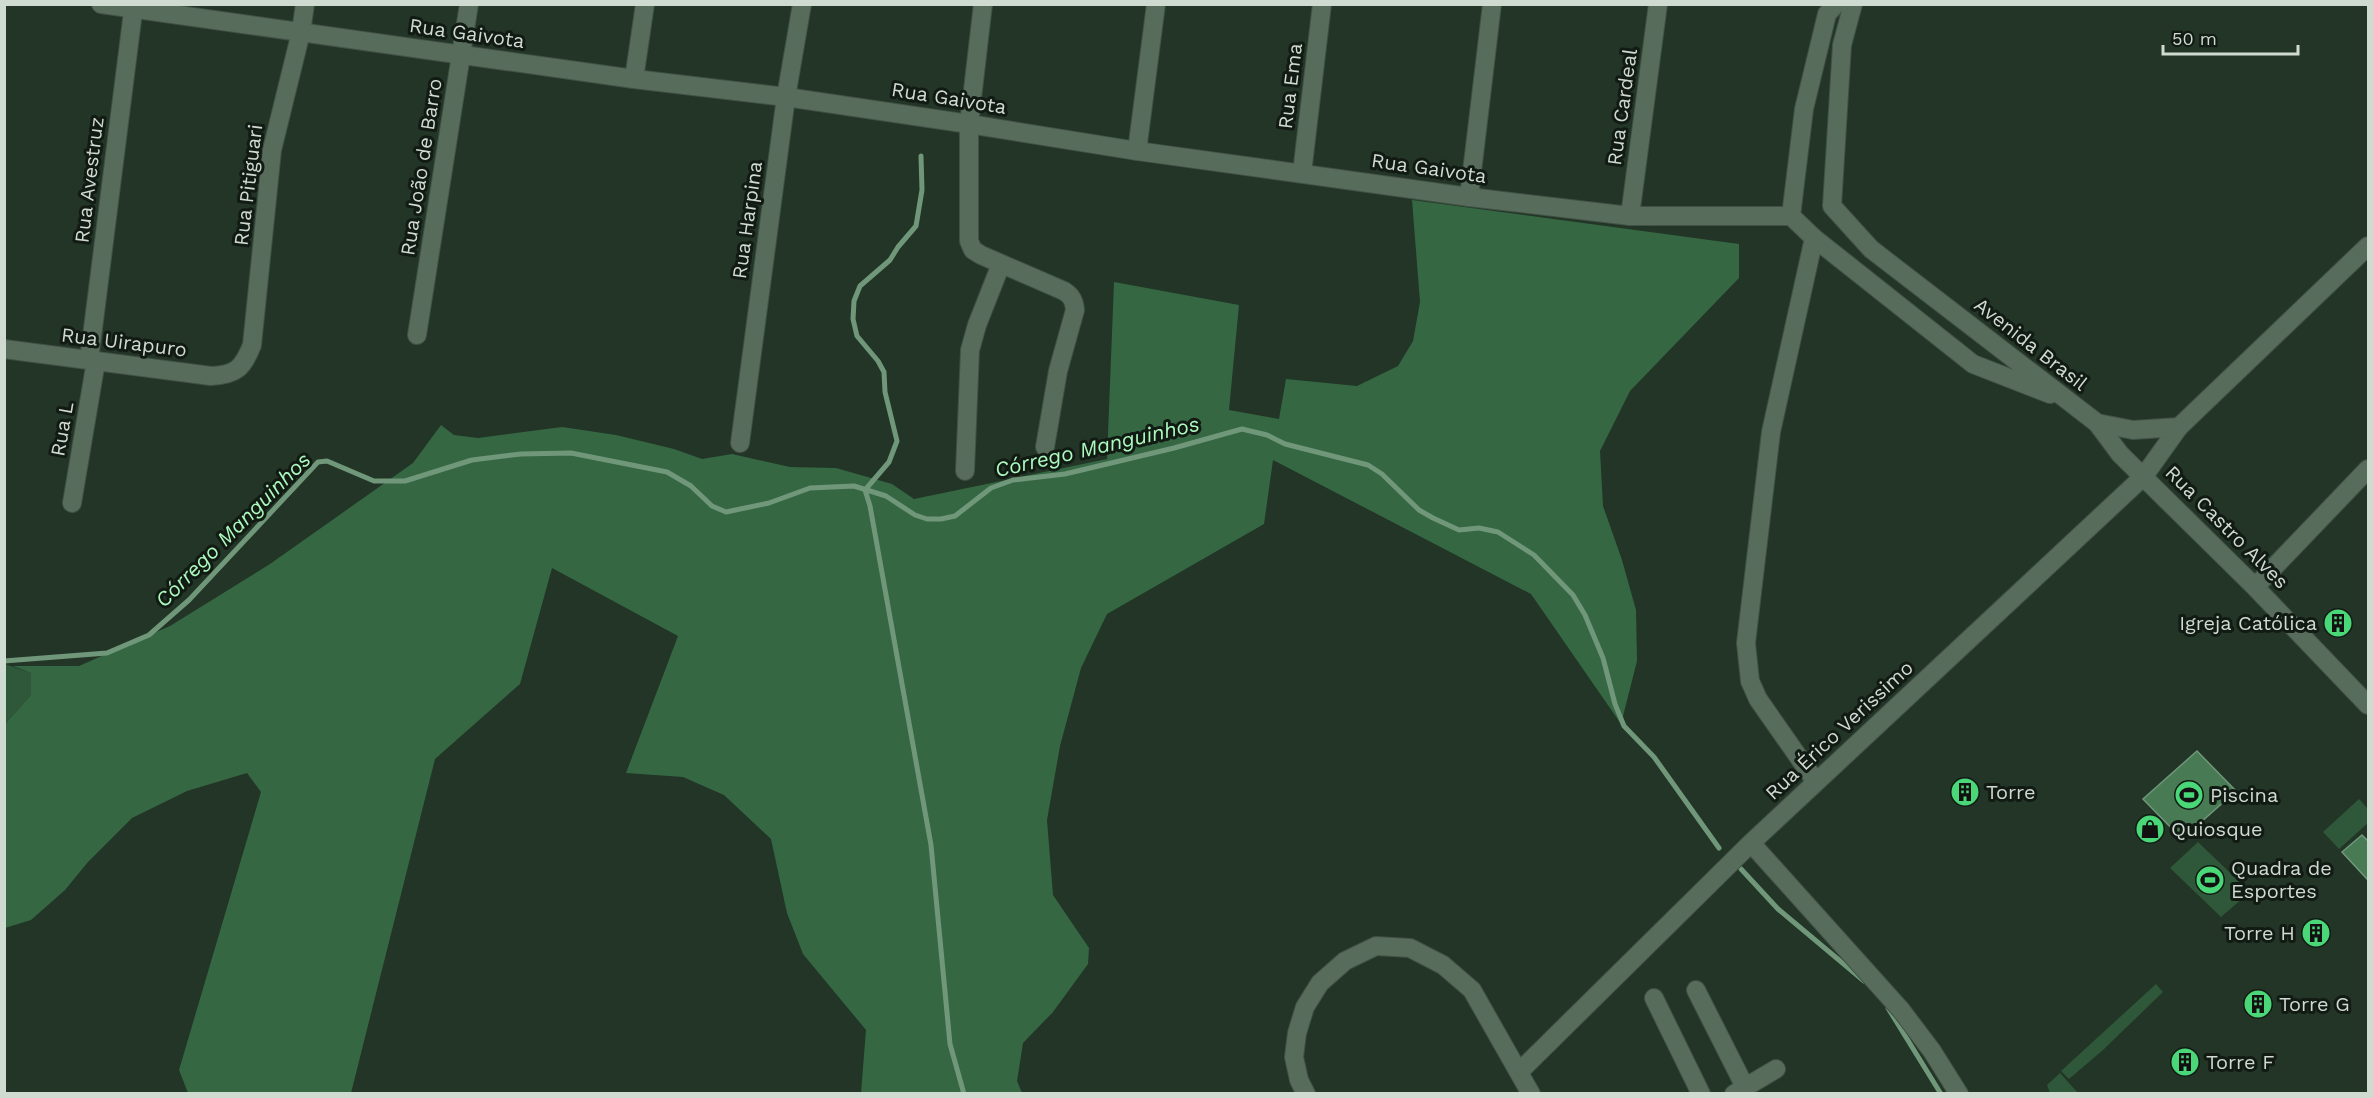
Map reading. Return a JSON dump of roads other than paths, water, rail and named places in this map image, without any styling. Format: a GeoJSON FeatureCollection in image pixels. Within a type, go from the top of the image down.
{"type":"FeatureCollection","features":[{"type":"Feature","properties":{"kind":"street","name":"Rua Gaivota"},"geometry":{"type":"LineString","coordinates":[[101,4],[634,79],[786,97],[969,123],[1137,151],[1469,197],[1630,216],[1791,216]]}},
{"type":"Feature","properties":{"kind":"street","name":"Rua Pitiguari"},"geometry":{"type":"LineString","coordinates":[[237,369],[246,360],[252,345],[272,150],[301,32],[305,4]]}},
{"type":"Feature","properties":{"kind":"street","name":"Rua João de Barro"},"geometry":{"type":"LineString","coordinates":[[417,335],[469,4]]}},
{"type":"Feature","properties":{"kind":"street"},"geometry":{"type":"LineString","coordinates":[[634,79],[645,4]]}},
{"type":"Feature","properties":{"kind":"street","name":"Rua Harpina"},"geometry":{"type":"LineString","coordinates":[[740,443],[786,97],[802,4]]}},
{"type":"Feature","properties":{"kind":"street"},"geometry":{"type":"LineString","coordinates":[[983,4],[969,123],[969,241],[973,250],[981,255],[1064,291],[1071,296],[1075,310],[1058,371],[1045,447]]}},
{"type":"Feature","properties":{"kind":"street"},"geometry":{"type":"LineString","coordinates":[[1137,151],[1156,4]]}},
{"type":"Feature","properties":{"kind":"street","name":"Rua Ema"},"geometry":{"type":"LineString","coordinates":[[1302,173],[1322,4]]}},
{"type":"Feature","properties":{"kind":"street"},"geometry":{"type":"LineString","coordinates":[[1469,197],[1492,4]]}},
{"type":"Feature","properties":{"kind":"street","name":"Rua Cardeal"},"geometry":{"type":"LineString","coordinates":[[1630,216],[1658,4]]}},
{"type":"Feature","properties":{"kind":"street"},"geometry":{"type":"LineString","coordinates":[[1836,4],[1827,14],[1804,109],[1791,216],[1814,238],[1973,364],[2069,402]]}},
{"type":"Feature","properties":{"kind":"street","name":"Avenida Brasil"},"geometry":{"type":"LineString","coordinates":[[1853,4],[1842,45],[1832,206],[1870,249],[2097,423],[2133,430],[2179,427]]}},
{"type":"Feature","properties":{"kind":"street","name":"Rua Avestruz"},"geometry":{"type":"LineString","coordinates":[[92,361],[133,7]]}},
{"type":"Feature","properties":{"kind":"street"},"geometry":{"type":"LineString","coordinates":[[1814,238],[1771,432],[1746,653],[1750,681],[1758,699],[1816,782]]}},
{"type":"Feature","properties":{"kind":"street"},"geometry":{"type":"LineString","coordinates":[[2179,427],[2368,246]]}},
{"type":"Feature","properties":{"kind":"street"},"geometry":{"type":"LineString","coordinates":[[965,471],[970,350],[977,325],[1001,264]]}},
{"type":"Feature","properties":{"kind":"street","name":"Rua Uirapuro"},"geometry":{"type":"LineString","coordinates":[[4,349],[211,376],[227,375],[237,369]]}},
{"type":"Feature","properties":{"kind":"street","name":"Rua L"},"geometry":{"type":"LineString","coordinates":[[72,503],[92,361]]}},
{"type":"Feature","properties":{"kind":"street"},"geometry":{"type":"LineString","coordinates":[[2097,423],[2120,454],[2144,476]]}},
{"type":"Feature","properties":{"kind":"street","name":"Rua Castro Alves"},"geometry":{"type":"LineString","coordinates":[[2179,427],[2144,476],[2367,701]]}},
{"type":"Feature","properties":{"kind":"street"},"geometry":{"type":"LineString","coordinates":[[2254,587],[2367,472]]}},
{"type":"Feature","properties":{"kind":"street","name":"Rua Érico Verissimo"},"geometry":{"type":"LineString","coordinates":[[1519,1072],[1748,846],[2144,476]]}},
{"type":"Feature","properties":{"kind":"street"},"geometry":{"type":"LineString","coordinates":[[1748,846],[1901,1010],[1932,1051],[1959,1094]]}},
{"type":"Feature","properties":{"kind":"street"},"geometry":{"type":"LineString","coordinates":[[1306,1094],[1299,1080],[1294,1057],[1297,1033],[1305,1007],[1320,983],[1344,961],[1376,946],[1410,948],[1443,965],[1472,990],[1531,1094]]}},
{"type":"Feature","properties":{"kind":"street"},"geometry":{"type":"LineString","coordinates":[[1696,990],[1740,1090],[1776,1069]]}},
{"type":"Feature","properties":{"kind":"street"},"geometry":{"type":"LineString","coordinates":[[1654,998],[1701,1094]]}},
{"type":"Feature","properties":{"kind":"waterway"},"geometry":{"type":"LineString","coordinates":[[865,490],[889,462],[897,441],[885,392],[884,372],[878,361],[857,336],[853,319],[854,301],[860,286],[890,260],[916,226],[922,190],[921,156]]}},
{"type":"Feature","properties":{"kind":"waterway","name":"Córrego Manguinhos"},"geometry":{"type":"LineString","coordinates":[[4,661],[107,653],[149,635],[189,600],[318,462],[327,461],[374,481],[405,481],[472,460],[521,454],[571,453],[667,472],[691,486],[712,506],[726,512],[769,503],[810,488],[854,486],[886,496],[915,515],[927,519],[941,519],[955,516],[991,488],[1013,480],[1065,474],[1242,429],[1267,435],[1285,444],[1368,465],[1382,474],[1419,510],[1433,518],[1459,530],[1479,528],[1498,532],[1534,555],[1573,595],[1585,615],[1603,658],[1615,704],[1624,726],[1654,757],[1719,848]]}},
{"type":"Feature","properties":{"kind":"waterway"},"geometry":{"type":"LineString","coordinates":[[865,490],[870,506],[931,845],[950,1044],[964,1094]]}},
{"type":"Feature","properties":{"kind":"waterway","name":"Córrego Manguinhos"},"geometry":{"type":"LineString","coordinates":[[1741,869],[1778,909],[1864,981]]}},
{"type":"Feature","properties":{"kind":"waterway","name":"Córrego Manguinhos"},"geometry":{"type":"LineString","coordinates":[[1888,1008],[1941,1094]]}},
{"type":"Feature","properties":{"kind":"place","name":"Igreja Católica"},"geometry":{"type":"Point","coordinates":[2338,623]}},
{"type":"Feature","properties":{"kind":"place","name":"Torre"},"geometry":{"type":"Point","coordinates":[1965,792]}},
{"type":"Feature","properties":{"kind":"place","name":"Piscina"},"geometry":{"type":"Point","coordinates":[2189,795]}},
{"type":"Feature","properties":{"kind":"place","name":"Quiosque"},"geometry":{"type":"Point","coordinates":[2150,829]}},
{"type":"Feature","properties":{"kind":"place","name":"Quadra de Esportes"},"geometry":{"type":"Point","coordinates":[2210,880]}},
{"type":"Feature","properties":{"kind":"place","name":"Torre H"},"geometry":{"type":"Point","coordinates":[2316,933]}},
{"type":"Feature","properties":{"kind":"place","name":"Torre G"},"geometry":{"type":"Point","coordinates":[2258,1004]}},
{"type":"Feature","properties":{"kind":"place","name":"Torre F"},"geometry":{"type":"Point","coordinates":[2185,1062]}}]}
